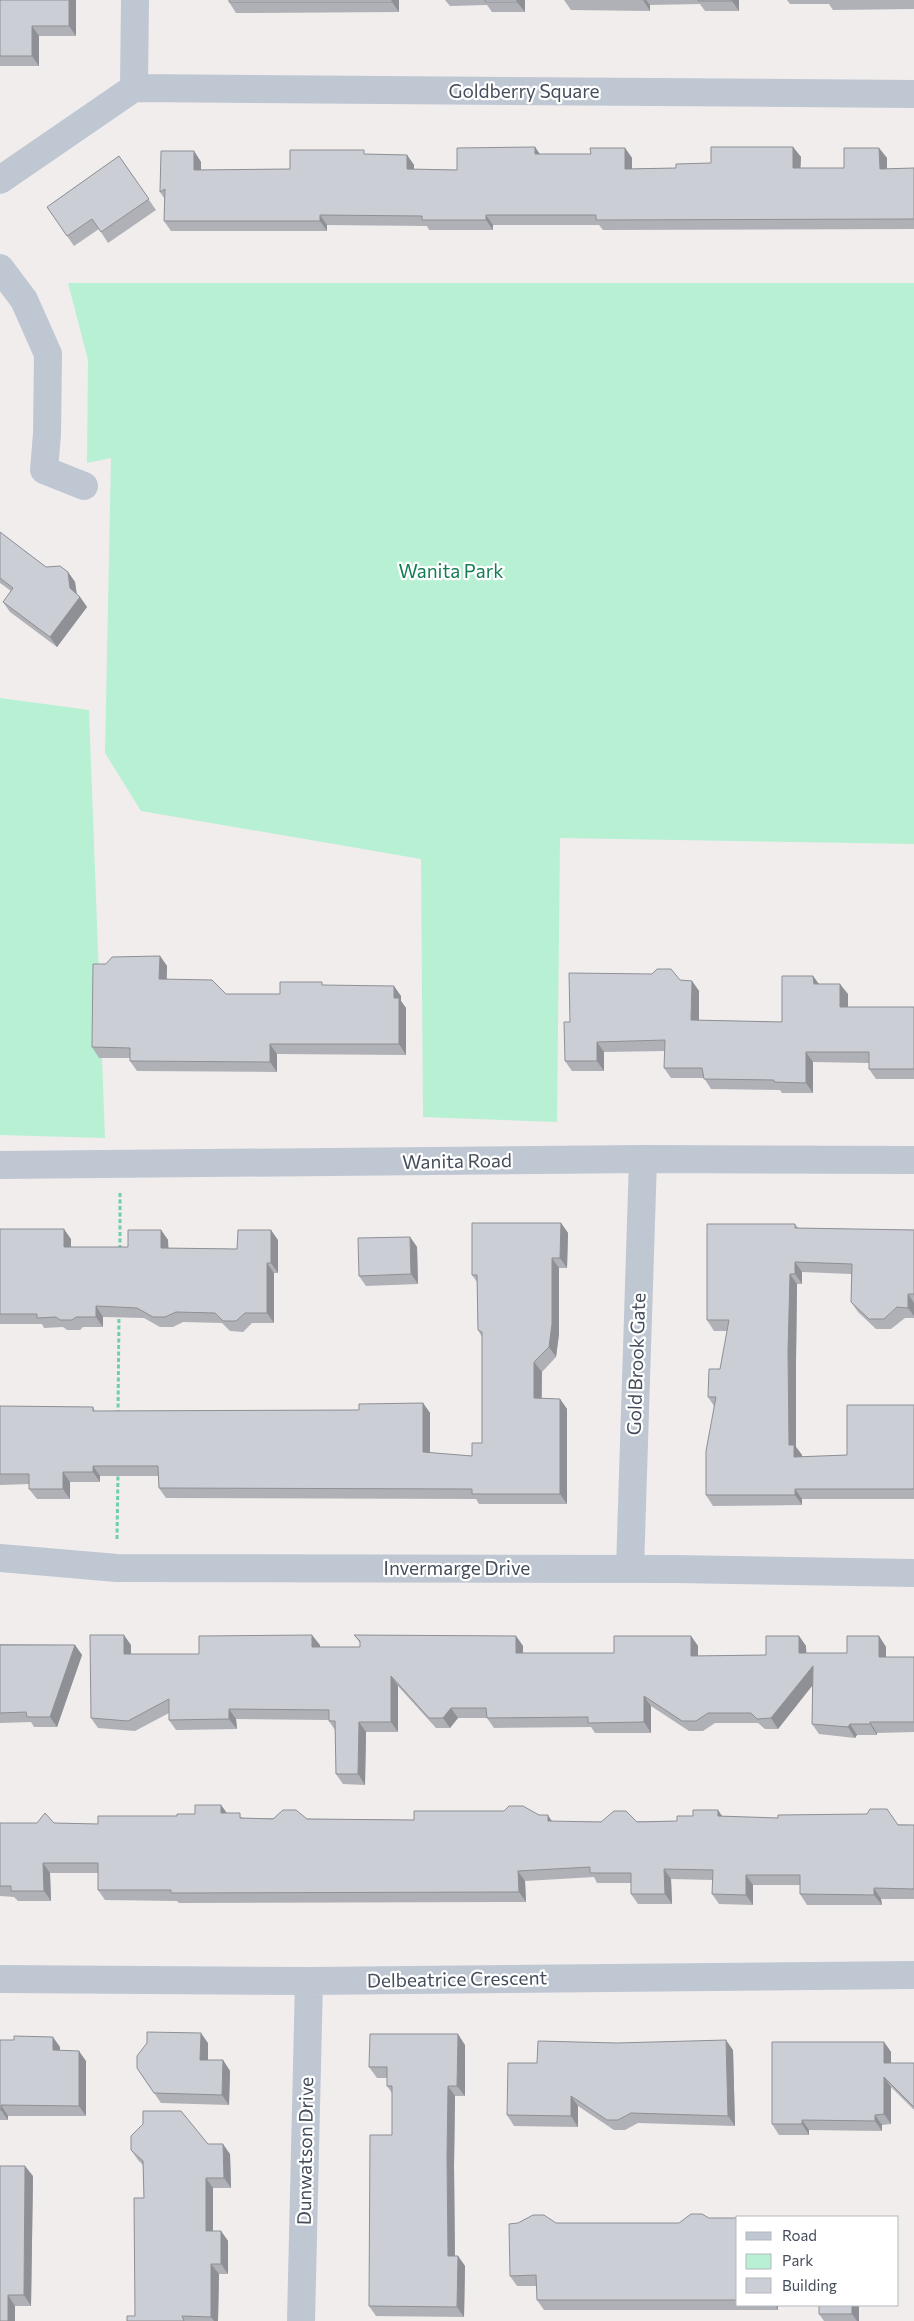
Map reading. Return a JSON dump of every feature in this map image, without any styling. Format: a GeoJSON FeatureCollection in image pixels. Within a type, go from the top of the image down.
{"type":"FeatureCollection","features":[{"type":"Feature","properties":{"kind":"street"},"geometry":{"type":"LineString","coordinates":[[0,180],[134,88],[135,0]]}},
{"type":"Feature","properties":{"kind":"street","name":"Goldberry Square"},"geometry":{"type":"LineString","coordinates":[[134,88],[914,94]]}},
{"type":"Feature","properties":{"kind":"street"},"geometry":{"type":"LineString","coordinates":[[0,268],[24,300],[48,354],[47,434],[44,470],[84,486]]}},
{"type":"Feature","properties":{"kind":"street","name":"Wanita Road"},"geometry":{"type":"LineString","coordinates":[[0,1165],[643,1159],[914,1160]]}},
{"type":"Feature","properties":{"kind":"street","name":"Gold Brook Gate"},"geometry":{"type":"LineString","coordinates":[[630,1569],[643,1159]]}},
{"type":"Feature","properties":{"kind":"street","name":"Invermarge Drive"},"geometry":{"type":"LineString","coordinates":[[0,1558],[117,1568],[630,1569],[914,1573]]}},
{"type":"Feature","properties":{"kind":"street","name":"Delbeatrice Crescent"},"geometry":{"type":"LineString","coordinates":[[0,1979],[309,1981],[914,1975]]}},
{"type":"Feature","properties":{"kind":"street","name":"Dunwatson Drive"},"geometry":{"type":"LineString","coordinates":[[301,2321],[309,1981]]}},
{"type":"Feature","properties":{"kind":"path"},"geometry":{"type":"LineString","coordinates":[[120,1165],[120,1257]]}},
{"type":"Feature","properties":{"kind":"path"},"geometry":{"type":"LineString","coordinates":[[118,1416],[119,1306]]}},
{"type":"Feature","properties":{"kind":"path"},"geometry":{"type":"LineString","coordinates":[[117,1568],[118,1465]]}},
{"type":"Feature","properties":{"kind":"green space","name":"Wanita Park"},"geometry":{"type":"Polygon","coordinates":[[[68,283],[914,283],[914,844],[560,838],[557,1122],[423,1117],[421,859],[141,811],[105,753],[111,458],[87,463],[88,360],[68,283]]]}},
{"type":"Feature","properties":{"kind":"green space"},"geometry":{"type":"Polygon","coordinates":[[[0,698],[89,710],[105,1138],[0,1135],[0,698]]]}},
{"type":"Feature","properties":{"kind":"building"},"geometry":{"type":"Polygon","coordinates":[[[0,0],[69,0],[69,26],[32,26],[32,56],[0,56],[0,0]]]}},
{"type":"Feature","properties":{"kind":"building"},"geometry":{"type":"Polygon","coordinates":[[[229,0],[392,0],[392,2],[229,2],[229,0]]]}},
{"type":"Feature","properties":{"kind":"building"},"geometry":{"type":"Polygon","coordinates":[[[485,0],[517,0],[517,2],[485,2],[485,0]]]}},
{"type":"Feature","properties":{"kind":"building"},"geometry":{"type":"Polygon","coordinates":[[[732,0],[732,1],[698,1],[732,0]]]}},
{"type":"Feature","properties":{"kind":"building"},"geometry":{"type":"Polygon","coordinates":[[[535,147],[535,154],[591,154],[590,148],[625,148],[625,169],[676,168],[676,164],[711,163],[711,147],[793,147],[793,168],[844,168],[844,148],[879,148],[880,169],[914,168],[914,219],[596,220],[596,215],[486,215],[486,220],[422,220],[422,216],[320,215],[320,221],[164,221],[165,189],[160,192],[161,151],[194,151],[194,170],[290,169],[290,150],[364,150],[364,154],[407,155],[407,169],[457,170],[457,148],[535,147]]]}},
{"type":"Feature","properties":{"kind":"building"},"geometry":{"type":"Polygon","coordinates":[[[119,156],[149,199],[101,232],[92,219],[67,236],[47,207],[119,156]]]}},
{"type":"Feature","properties":{"kind":"building"},"geometry":{"type":"Polygon","coordinates":[[[0,532],[46,567],[60,566],[68,572],[70,588],[80,597],[50,637],[3,602],[13,588],[0,578],[0,532]]]}},
{"type":"Feature","properties":{"kind":"building"},"geometry":{"type":"Polygon","coordinates":[[[160,956],[159,979],[212,980],[226,994],[280,994],[280,982],[322,982],[322,985],[394,986],[394,998],[399,998],[399,1044],[270,1044],[270,1062],[130,1061],[130,1048],[92,1047],[93,964],[106,964],[112,957],[160,956]]]}},
{"type":"Feature","properties":{"kind":"building"},"geometry":{"type":"Polygon","coordinates":[[[657,969],[671,969],[680,980],[692,981],[691,1020],[782,1022],[782,976],[813,976],[814,984],[840,984],[840,1007],[914,1007],[914,1069],[869,1069],[869,1052],[806,1052],[806,1083],[774,1082],[774,1080],[704,1079],[702,1068],[664,1068],[665,1040],[597,1042],[597,1061],[565,1061],[564,1022],[570,1022],[569,973],[652,974],[657,969]]]}},
{"type":"Feature","properties":{"kind":"building"},"geometry":{"type":"Polygon","coordinates":[[[472,1223],[561,1223],[560,1258],[552,1258],[552,1324],[549,1347],[534,1362],[534,1398],[560,1399],[560,1494],[472,1494],[472,1489],[159,1488],[158,1466],[93,1466],[93,1472],[63,1472],[63,1489],[29,1489],[29,1474],[0,1474],[0,1406],[93,1407],[93,1411],[359,1410],[359,1404],[423,1403],[423,1452],[472,1456],[472,1443],[482,1443],[482,1332],[478,1330],[477,1275],[472,1275],[472,1223]]]}},
{"type":"Feature","properties":{"kind":"building"},"geometry":{"type":"Polygon","coordinates":[[[707,1224],[795,1224],[795,1228],[914,1230],[914,1294],[908,1294],[908,1308],[897,1307],[884,1319],[869,1319],[851,1302],[852,1264],[795,1262],[795,1274],[790,1274],[788,1351],[789,1445],[794,1445],[794,1457],[847,1455],[847,1405],[914,1405],[914,1489],[795,1489],[795,1495],[706,1495],[706,1451],[716,1397],[708,1397],[709,1369],[720,1369],[729,1320],[707,1320],[707,1224]]]}},
{"type":"Feature","properties":{"kind":"building"},"geometry":{"type":"Polygon","coordinates":[[[0,1229],[64,1229],[64,1247],[128,1247],[128,1230],[161,1230],[161,1248],[237,1249],[238,1230],[271,1230],[271,1263],[267,1263],[267,1313],[245,1313],[236,1321],[223,1321],[215,1313],[176,1312],[165,1317],[153,1317],[137,1308],[96,1306],[96,1317],[76,1317],[72,1320],[60,1320],[56,1317],[37,1318],[37,1314],[0,1314],[0,1229]]]}},
{"type":"Feature","properties":{"kind":"building"},"geometry":{"type":"Polygon","coordinates":[[[410,1237],[411,1274],[359,1276],[358,1238],[410,1237]]]}},
{"type":"Feature","properties":{"kind":"building"},"geometry":{"type":"Polygon","coordinates":[[[90,1635],[124,1635],[124,1654],[199,1654],[199,1636],[312,1635],[312,1647],[360,1647],[360,1641],[354,1635],[516,1636],[516,1653],[614,1653],[614,1636],[691,1636],[691,1656],[766,1655],[766,1636],[799,1636],[799,1653],[847,1653],[847,1636],[879,1636],[879,1657],[914,1657],[914,1722],[870,1722],[870,1724],[850,1724],[848,1727],[812,1724],[813,1666],[771,1718],[757,1719],[751,1713],[708,1713],[696,1721],[682,1721],[644,1696],[644,1722],[588,1723],[588,1717],[487,1718],[486,1708],[451,1708],[443,1718],[429,1718],[391,1676],[391,1722],[359,1722],[358,1774],[336,1774],[335,1721],[329,1721],[329,1710],[229,1709],[229,1719],[169,1720],[169,1699],[128,1721],[91,1718],[90,1635]]]}},
{"type":"Feature","properties":{"kind":"building"},"geometry":{"type":"Polygon","coordinates":[[[0,1645],[75,1645],[50,1717],[27,1717],[26,1712],[0,1713],[0,1645]]]}},
{"type":"Feature","properties":{"kind":"building"},"geometry":{"type":"Polygon","coordinates":[[[195,1805],[221,1805],[221,1813],[240,1813],[240,1818],[273,1819],[283,1810],[296,1810],[307,1819],[414,1820],[414,1811],[504,1811],[509,1806],[523,1806],[539,1815],[548,1815],[548,1821],[601,1822],[614,1811],[626,1811],[637,1822],[677,1821],[677,1816],[693,1816],[693,1810],[718,1810],[718,1816],[778,1818],[778,1815],[867,1814],[870,1809],[887,1809],[898,1825],[914,1825],[914,1889],[874,1888],[874,1895],[800,1894],[800,1875],[746,1875],[746,1895],[712,1894],[713,1870],[664,1869],[665,1894],[631,1894],[631,1873],[590,1873],[590,1867],[518,1871],[519,1892],[171,1893],[171,1890],[98,1890],[98,1863],[43,1863],[44,1891],[11,1891],[11,1886],[0,1886],[0,1823],[37,1823],[45,1813],[54,1823],[98,1824],[98,1816],[177,1816],[177,1814],[195,1814],[195,1805]]]}},
{"type":"Feature","properties":{"kind":"building"},"geometry":{"type":"Polygon","coordinates":[[[147,2032],[201,2033],[200,2060],[223,2060],[222,2095],[154,2093],[137,2068],[137,2056],[147,2043],[147,2032]]]}},
{"type":"Feature","properties":{"kind":"building"},"geometry":{"type":"Polygon","coordinates":[[[370,2034],[458,2034],[457,2086],[448,2086],[447,2156],[448,2256],[458,2256],[457,2307],[369,2306],[370,2135],[392,2135],[392,2086],[387,2086],[387,2067],[369,2067],[370,2034]]]}},
{"type":"Feature","properties":{"kind":"building"},"geometry":{"type":"Polygon","coordinates":[[[14,2036],[53,2037],[53,2050],[79,2051],[79,2106],[1,2105],[0,2110],[0,2040],[14,2040],[14,2036]]]}},
{"type":"Feature","properties":{"kind":"building"},"geometry":{"type":"Polygon","coordinates":[[[726,2040],[728,2116],[631,2113],[618,2120],[607,2120],[571,2096],[571,2116],[507,2115],[508,2063],[537,2063],[538,2041],[617,2043],[726,2040]]]}},
{"type":"Feature","properties":{"kind":"building"},"geometry":{"type":"Polygon","coordinates":[[[772,2042],[884,2042],[884,2063],[914,2063],[914,2107],[884,2077],[884,2114],[875,2115],[875,2121],[802,2120],[802,2124],[772,2124],[772,2042]]]}},
{"type":"Feature","properties":{"kind":"building"},"geometry":{"type":"Polygon","coordinates":[[[143,2111],[181,2111],[208,2144],[223,2144],[224,2178],[206,2178],[206,2231],[221,2231],[221,2264],[211,2264],[211,2317],[182,2316],[184,2321],[127,2321],[127,2316],[135,2316],[134,2198],[144,2198],[143,2161],[131,2150],[131,2136],[143,2124],[143,2111]]]}},
{"type":"Feature","properties":{"kind":"building"},"geometry":{"type":"Polygon","coordinates":[[[0,2166],[25,2166],[24,2295],[8,2295],[8,2321],[0,2321],[0,2166]]]}},
{"type":"Feature","properties":{"kind":"building"},"geometry":{"type":"Polygon","coordinates":[[[691,2214],[702,2214],[709,2218],[736,2218],[736,2300],[537,2300],[536,2275],[510,2276],[509,2224],[518,2223],[533,2215],[544,2215],[556,2223],[679,2223],[691,2214]]]}},
{"type":"Feature","properties":{"kind":"building"},"geometry":{"type":"Polygon","coordinates":[[[819,2306],[852,2306],[852,2314],[819,2314],[819,2306]]]}}]}
